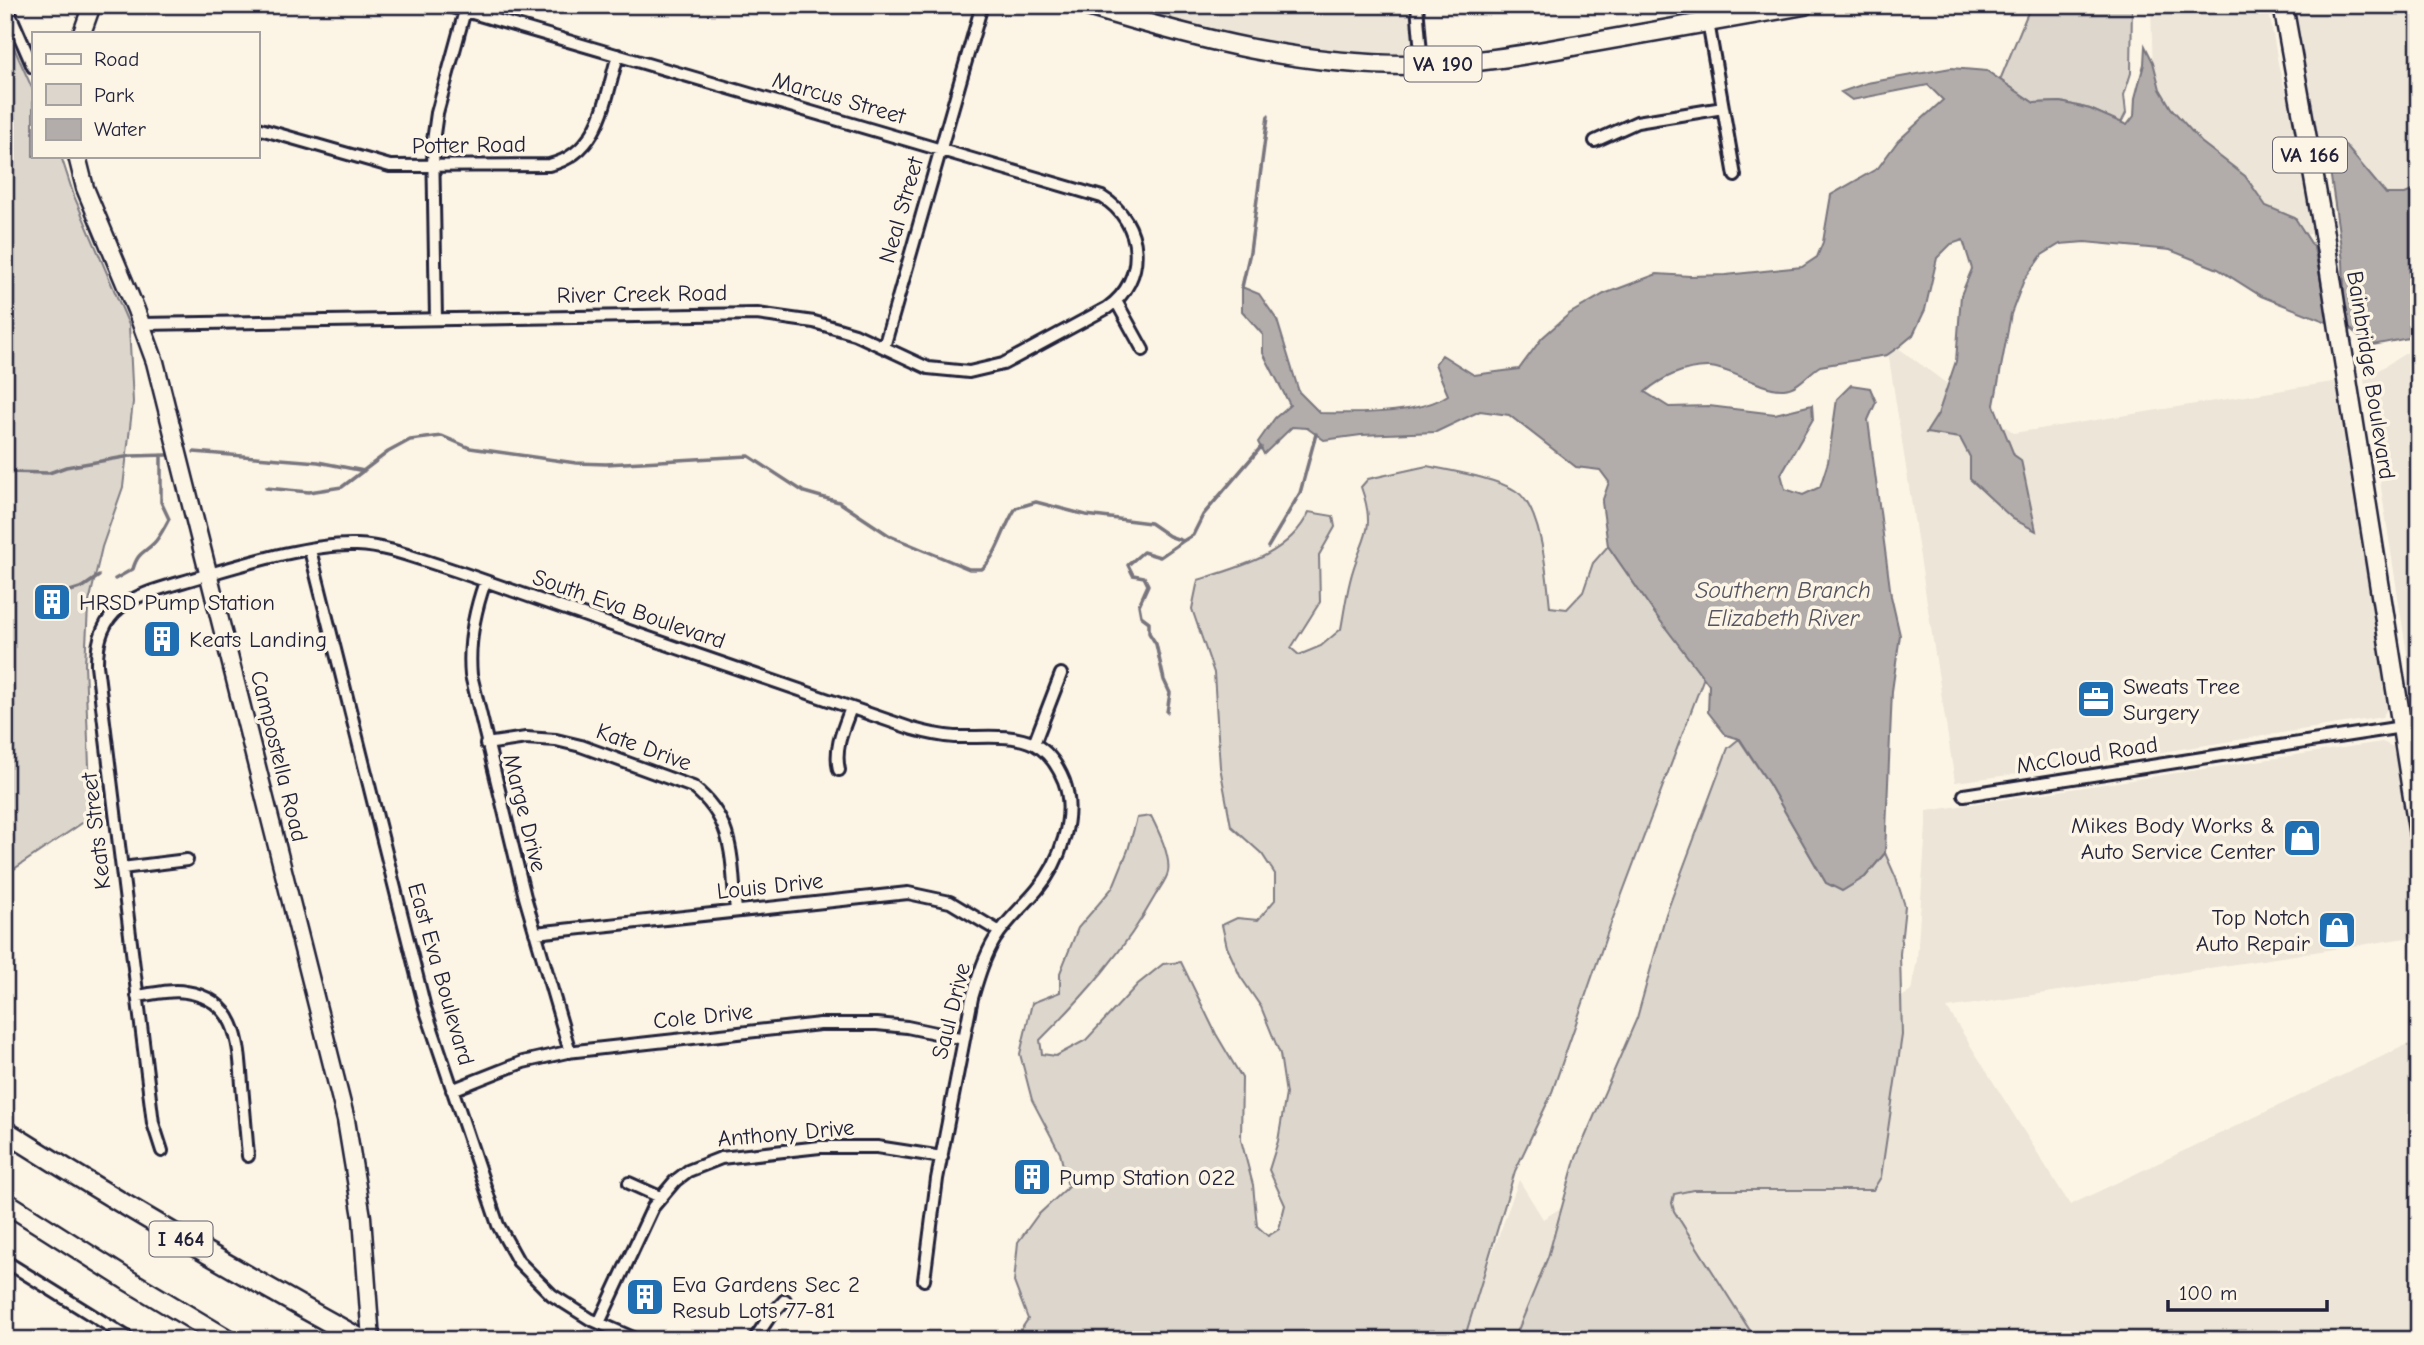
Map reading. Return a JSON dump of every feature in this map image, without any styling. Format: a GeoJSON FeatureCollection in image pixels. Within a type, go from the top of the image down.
{"type":"FeatureCollection","features":[{"type":"Feature","properties":{"kind":"highway","name":"I 464"},"geometry":{"type":"LineString","coordinates":[[5,1131],[216,1260],[368,1334]]}},
{"type":"Feature","properties":{"kind":"highway","name":"I 464"},"geometry":{"type":"LineString","coordinates":[[5,1202],[136,1286],[228,1340]]}},
{"type":"Feature","properties":{"kind":"main road"},"geometry":{"type":"LineString","coordinates":[[82,32],[92,5]]}},
{"type":"Feature","properties":{"kind":"main road","name":"VA 190"},"geometry":{"type":"LineString","coordinates":[[1084,5],[1212,41],[1263,52],[1320,60],[1422,65],[1514,56],[1707,14],[1804,5]]}},
{"type":"Feature","properties":{"kind":"main road","name":"Bainbridge Boulevard"},"geometry":{"type":"LineString","coordinates":[[2283,6],[2336,305],[2419,835]]}},
{"type":"Feature","properties":{"kind":"main road","name":"Campostella Road"},"geometry":{"type":"LineString","coordinates":[[78,158],[85,188],[155,362],[346,1120],[362,1217],[368,1334]]}},
{"type":"Feature","properties":{"kind":"street"},"geometry":{"type":"LineString","coordinates":[[6,5],[32,64]]}},
{"type":"Feature","properties":{"kind":"street","name":"Marcus Street"},"geometry":{"type":"LineString","coordinates":[[445,5],[466,8],[1088,192],[1110,201],[1129,223],[1137,250],[1132,279],[1116,301]]}},
{"type":"Feature","properties":{"kind":"street","name":"Neal Street"},"geometry":{"type":"LineString","coordinates":[[884,347],[982,5]]}},
{"type":"Feature","properties":{"kind":"street"},"geometry":{"type":"LineString","coordinates":[[1417,5],[1422,65]]}},
{"type":"Feature","properties":{"kind":"street"},"geometry":{"type":"LineString","coordinates":[[436,319],[433,141],[437,113],[466,8]]}},
{"type":"Feature","properties":{"kind":"street"},"geometry":{"type":"LineString","coordinates":[[1707,14],[1735,176]]}},
{"type":"Feature","properties":{"kind":"street","name":"Potter Road"},"geometry":{"type":"LineString","coordinates":[[259,129],[390,166],[549,165],[578,152],[593,134],[618,55]]}},
{"type":"Feature","properties":{"kind":"street"},"geometry":{"type":"LineString","coordinates":[[1595,142],[1619,128],[1637,122],[1723,108]]}},
{"type":"Feature","properties":{"kind":"street"},"geometry":{"type":"LineString","coordinates":[[1116,301],[1143,350]]}},
{"type":"Feature","properties":{"kind":"street","name":"River Creek Road"},"geometry":{"type":"LineString","coordinates":[[141,324],[757,314],[814,322],[855,334],[928,368],[969,372],[985,370],[1013,359],[1107,309],[1116,301]]}},
{"type":"Feature","properties":{"kind":"street","name":"South Eva Boulevard"},"geometry":{"type":"LineString","coordinates":[[210,574],[337,545],[381,547],[932,734],[1034,744]]}},
{"type":"Feature","properties":{"kind":"street","name":"East Eva Boulevard"},"geometry":{"type":"LineString","coordinates":[[310,550],[425,1007],[498,1225],[518,1261],[552,1295],[599,1323],[638,1340]]}},
{"type":"Feature","properties":{"kind":"street","name":"Keats Street"},"geometry":{"type":"LineString","coordinates":[[162,1151],[153,1123],[121,869],[97,665],[98,642],[112,614],[129,600],[139,594],[210,574]]}},
{"type":"Feature","properties":{"kind":"street","name":"Marge Drive"},"geometry":{"type":"LineString","coordinates":[[485,582],[475,611],[469,660],[475,699],[535,933],[570,1052]]}},
{"type":"Feature","properties":{"kind":"street"},"geometry":{"type":"LineString","coordinates":[[1034,744],[1062,674]]}},
{"type":"Feature","properties":{"kind":"street"},"geometry":{"type":"LineString","coordinates":[[839,770],[838,746],[851,708]]}},
{"type":"Feature","properties":{"kind":"street","name":"McCloud Road"},"geometry":{"type":"LineString","coordinates":[[1964,795],[2402,727],[2419,714]]}},
{"type":"Feature","properties":{"kind":"street","name":"Kate Drive"},"geometry":{"type":"LineString","coordinates":[[486,744],[526,738],[556,740],[581,746],[693,787],[706,797],[724,825],[736,911]]}},
{"type":"Feature","properties":{"kind":"street","name":"Saul Drive"},"geometry":{"type":"LineString","coordinates":[[924,1280],[942,1157],[979,973],[1000,932],[1037,890],[1048,873],[1062,844],[1067,824],[1069,802],[1059,770],[1052,758],[1034,744]]}},
{"type":"Feature","properties":{"kind":"street"},"geometry":{"type":"LineString","coordinates":[[121,869],[187,860]]}},
{"type":"Feature","properties":{"kind":"street","name":"Louis Drive"},"geometry":{"type":"LineString","coordinates":[[535,933],[908,893],[950,902],[1000,932]]}},
{"type":"Feature","properties":{"kind":"street"},"geometry":{"type":"LineString","coordinates":[[137,996],[174,991],[198,995],[215,1003],[230,1019],[238,1039],[248,1156]]}},
{"type":"Feature","properties":{"kind":"street","name":"Cole Drive"},"geometry":{"type":"LineString","coordinates":[[452,1090],[523,1062],[570,1052],[820,1024],[907,1027],[964,1039]]}},
{"type":"Feature","properties":{"kind":"street","name":"Anthony Drive"},"geometry":{"type":"LineString","coordinates":[[599,1323],[642,1229],[660,1197],[688,1171],[730,1156],[850,1146],[877,1147],[942,1157]]}},
{"type":"Feature","properties":{"kind":"street"},"geometry":{"type":"LineString","coordinates":[[629,1183],[660,1197]]}},
{"type":"Feature","properties":{"kind":"street"},"geometry":{"type":"LineString","coordinates":[[5,1261],[132,1340]]}},
{"type":"Feature","properties":{"kind":"street"},"geometry":{"type":"LineString","coordinates":[[754,1340],[785,1300]]}},
{"type":"Feature","properties":{"kind":"shaded area"},"geometry":{"type":"Polygon","coordinates":[[[1118,5],[1410,5],[1412,46],[1404,56],[1393,59],[1258,46],[1118,5]]]}},
{"type":"Feature","properties":{"kind":"shaded area"},"geometry":{"type":"Polygon","coordinates":[[[2151,5],[2268,5],[2279,69],[2296,125],[2314,233],[2305,235],[2295,218],[2266,206],[2245,176],[2201,142],[2171,108],[2153,73],[2151,5]]]}},
{"type":"Feature","properties":{"kind":"shaded area"},"geometry":{"type":"Polygon","coordinates":[[[2289,5],[2419,5],[2419,188],[2405,194],[2386,194],[2326,142],[2315,144],[2289,5]]]}},
{"type":"Feature","properties":{"kind":"shaded area"},"geometry":{"type":"Polygon","coordinates":[[[1886,339],[2014,433],[2339,381],[2391,703],[2382,717],[2048,770],[1955,782],[1886,339]]]}},
{"type":"Feature","properties":{"kind":"shaded area"},"geometry":{"type":"Polygon","coordinates":[[[2419,345],[2419,698],[2414,699],[2364,379],[2419,345]]]}},
{"type":"Feature","properties":{"kind":"shaded area"},"geometry":{"type":"Polygon","coordinates":[[[2382,742],[2398,749],[2419,885],[2419,936],[1947,1008],[2070,1205],[2419,1039],[2419,1340],[1461,1340],[1519,1180],[1543,1219],[1911,991],[1917,960],[1927,811],[2382,742]]]}},
{"type":"Feature","properties":{"kind":"green space"},"geometry":{"type":"Polygon","coordinates":[[[2031,5],[2132,5],[2131,73],[2124,95],[2126,113],[2121,123],[2090,109],[2061,102],[2034,103],[2000,80],[2031,5]]]}},
{"type":"Feature","properties":{"kind":"green space"},"geometry":{"type":"Polygon","coordinates":[[[5,28],[32,88],[32,158],[62,158],[74,196],[129,325],[133,402],[123,487],[102,547],[88,607],[85,664],[91,817],[5,875],[5,28]]]}},
{"type":"Feature","properties":{"kind":"green space"},"geometry":{"type":"Polygon","coordinates":[[[1427,466],[1497,482],[1516,491],[1525,499],[1542,544],[1550,607],[1567,609],[1583,592],[1593,563],[1608,546],[1653,611],[1704,677],[1607,934],[1551,1095],[1515,1171],[1464,1340],[1014,1340],[1028,1319],[1014,1282],[1018,1242],[1037,1216],[1068,1187],[1060,1153],[1032,1100],[1020,1054],[1032,1003],[1060,992],[1060,973],[1078,928],[1113,887],[1137,818],[1151,816],[1160,836],[1168,866],[1165,881],[1117,954],[1040,1040],[1042,1054],[1056,1056],[1086,1040],[1138,984],[1163,964],[1181,962],[1216,1034],[1242,1078],[1241,1140],[1253,1185],[1257,1226],[1268,1236],[1279,1229],[1285,1205],[1269,1170],[1278,1141],[1286,1094],[1280,1054],[1261,1007],[1240,976],[1227,947],[1222,925],[1237,918],[1258,920],[1275,900],[1275,874],[1262,854],[1231,826],[1220,767],[1214,673],[1192,609],[1198,580],[1246,564],[1276,549],[1300,527],[1309,512],[1333,516],[1335,527],[1319,555],[1320,602],[1291,648],[1299,655],[1321,646],[1341,629],[1350,581],[1366,536],[1368,515],[1361,487],[1368,479],[1427,466]]]}},
{"type":"Feature","properties":{"kind":"green space"},"geometry":{"type":"Polygon","coordinates":[[[1739,739],[1769,784],[1826,883],[1865,877],[1885,853],[1896,878],[1905,906],[1900,954],[1902,1035],[1881,1177],[1873,1190],[1693,1190],[1674,1194],[1674,1211],[1756,1340],[1514,1340],[1548,1257],[1575,1160],[1637,1018],[1666,914],[1728,748],[1739,739]]]}},
{"type":"Feature","properties":{"kind":"water","name":"Southern Branch Elizabeth River"},"geometry":{"type":"Polygon","coordinates":[[[2145,46],[2153,62],[2160,89],[2171,108],[2201,142],[2245,176],[2266,206],[2295,218],[2314,248],[2328,316],[2345,314],[2343,261],[2326,142],[2345,145],[2386,194],[2405,194],[2419,188],[2419,336],[2368,346],[2348,326],[2332,324],[2261,296],[2218,269],[2170,250],[2085,242],[2060,244],[2042,255],[2024,280],[2011,314],[1994,405],[2014,455],[2021,460],[2036,531],[2013,519],[1970,479],[1970,457],[1960,438],[1926,433],[1938,414],[1956,361],[1961,295],[1972,269],[1963,240],[1951,244],[1937,258],[1925,310],[1913,335],[1887,355],[1820,366],[1799,383],[1784,389],[1767,387],[1721,369],[1701,367],[1675,374],[1645,392],[1669,407],[1709,406],[1775,414],[1812,405],[1813,419],[1781,474],[1785,489],[1803,495],[1820,487],[1828,462],[1837,399],[1851,385],[1870,388],[1876,402],[1868,420],[1891,596],[1900,635],[1892,691],[1885,853],[1865,877],[1842,891],[1826,883],[1740,739],[1726,735],[1708,712],[1709,685],[1608,546],[1602,502],[1609,482],[1600,470],[1576,467],[1509,415],[1480,411],[1436,432],[1361,435],[1324,440],[1307,428],[1292,427],[1264,454],[1258,442],[1275,418],[1290,405],[1263,353],[1263,335],[1242,311],[1242,287],[1259,294],[1277,320],[1299,392],[1320,413],[1387,412],[1421,406],[1448,395],[1435,364],[1442,355],[1474,375],[1519,369],[1542,338],[1569,314],[1604,294],[1657,274],[1726,275],[1802,267],[1817,257],[1823,242],[1831,195],[1878,168],[1898,141],[1943,100],[1928,85],[1852,100],[1841,92],[1867,83],[1951,68],[1987,71],[2034,103],[2061,102],[2090,109],[2127,125],[2134,116],[2145,46]]]}},
{"type":"Feature","properties":{"kind":"waterway"},"geometry":{"type":"LineString","coordinates":[[1242,287],[1250,252],[1268,116]]}},
{"type":"Feature","properties":{"kind":"waterway"},"geometry":{"type":"LineString","coordinates":[[1268,547],[1300,493],[1316,434]]}},
{"type":"Feature","properties":{"kind":"waterway"},"geometry":{"type":"LineString","coordinates":[[266,488],[309,492],[342,487],[388,452],[410,440],[442,436],[470,448],[576,463],[606,464],[749,456],[804,492],[839,502],[890,536],[969,569],[982,569],[993,555],[1016,508],[1036,502],[1086,515],[1150,523],[1169,536],[1183,541],[1193,535],[1203,515],[1261,447]]}},
{"type":"Feature","properties":{"kind":"waterway"},"geometry":{"type":"LineString","coordinates":[[194,452],[318,462],[364,471]]}},
{"type":"Feature","properties":{"kind":"waterway"},"geometry":{"type":"LineString","coordinates":[[115,579],[133,569],[139,556],[156,541],[169,519],[161,502],[161,455]]}},
{"type":"Feature","properties":{"kind":"waterway"},"geometry":{"type":"LineString","coordinates":[[5,472],[49,473],[66,467],[131,456],[168,455]]}},
{"type":"Feature","properties":{"kind":"waterway"},"geometry":{"type":"LineString","coordinates":[[1167,712],[1170,693],[1164,680],[1156,644],[1149,633],[1149,622],[1141,616],[1139,605],[1148,585],[1144,577],[1133,575],[1128,565],[1143,552],[1160,557],[1183,541]]}},
{"type":"Feature","properties":{"kind":"waterway"},"geometry":{"type":"LineString","coordinates":[[67,592],[83,587],[99,576]]}},
{"type":"Feature","properties":{"kind":"place","name":"HRSD Pump Station"},"geometry":{"type":"Point","coordinates":[52,602]}},
{"type":"Feature","properties":{"kind":"place","name":"Keats Landing"},"geometry":{"type":"Point","coordinates":[162,639]}},
{"type":"Feature","properties":{"kind":"place","name":"Sweats Tree Surgery"},"geometry":{"type":"Point","coordinates":[2096,699]}},
{"type":"Feature","properties":{"kind":"place","name":"Mikes Body Works & Auto Service Center"},"geometry":{"type":"Point","coordinates":[2302,838]}},
{"type":"Feature","properties":{"kind":"place","name":"Top Notch Auto Repair"},"geometry":{"type":"Point","coordinates":[2337,930]}},
{"type":"Feature","properties":{"kind":"place","name":"Pump Station 022"},"geometry":{"type":"Point","coordinates":[1032,1177]}},
{"type":"Feature","properties":{"kind":"place","name":"Eva Gardens Sec 2 Resub Lots 77-81"},"geometry":{"type":"Point","coordinates":[645,1297]}}]}
